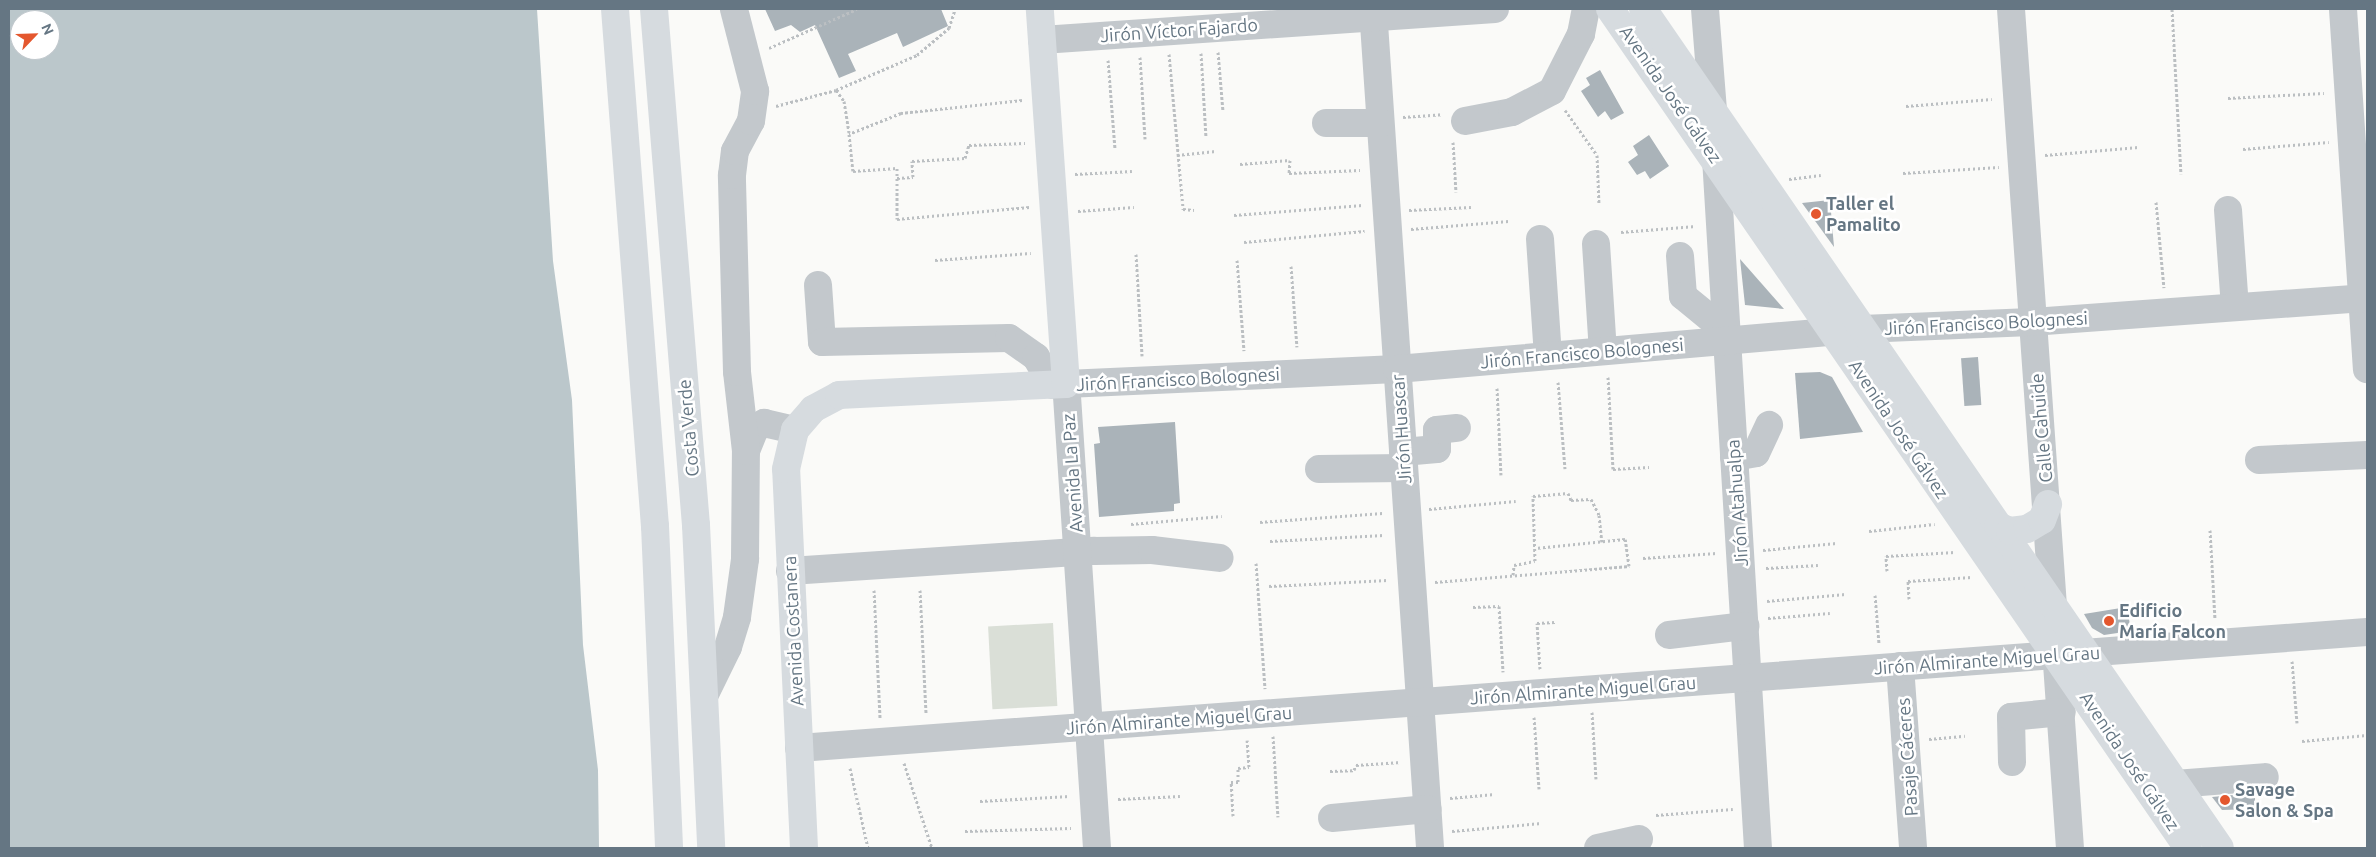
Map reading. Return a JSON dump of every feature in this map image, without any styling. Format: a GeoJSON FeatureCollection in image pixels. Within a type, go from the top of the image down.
{"type":"FeatureCollection","features":[{"type":"Feature","properties":{"kind":"main road"},"geometry":{"type":"LineString","coordinates":[[615,9],[655,526],[669,848]]}},
{"type":"Feature","properties":{"kind":"main road","name":"Costa Verde"},"geometry":{"type":"LineString","coordinates":[[654,9],[696,525],[711,848]]}},
{"type":"Feature","properties":{"kind":"main road","name":"Avenida La Paz"},"geometry":{"type":"LineString","coordinates":[[1040,9],[1060,209],[1059,384]]}},
{"type":"Feature","properties":{"kind":"main road","name":"Avenida José Gálvez"},"geometry":{"type":"LineString","coordinates":[[1610,9],[1716,158],[1832,331],[2058,655],[2188,848]]}},
{"type":"Feature","properties":{"kind":"main road","name":"Avenida José Gálvez"},"geometry":{"type":"LineString","coordinates":[[1643,9],[2220,848]]}},
{"type":"Feature","properties":{"kind":"main road","name":"Jirón Francisco Bolognesi"},"geometry":{"type":"LineString","coordinates":[[799,424],[823,402],[858,392],[1059,384]]}},
{"type":"Feature","properties":{"kind":"main road","name":"Avenida Costanera"},"geometry":{"type":"LineString","coordinates":[[799,424],[786,469],[804,848]]}},
{"type":"Feature","properties":{"kind":"main road"},"geometry":{"type":"LineString","coordinates":[[1998,526],[2010,531],[2027,529],[2042,520],[2048,504]]}},
{"type":"Feature","properties":{"kind":"street"},"geometry":{"type":"LineString","coordinates":[[705,694],[728,647],[740,602],[745,559],[746,451],[737,372],[732,176],[735,151],[754,105],[746,55],[734,9]]}},
{"type":"Feature","properties":{"kind":"street","name":"Jirón Víctor Fajardo"},"geometry":{"type":"LineString","coordinates":[[1042,40],[1208,28],[1373,12],[1495,9]]}},
{"type":"Feature","properties":{"kind":"street"},"geometry":{"type":"LineString","coordinates":[[1459,127],[1512,112],[1552,92],[1578,41],[1586,9]]}},
{"type":"Feature","properties":{"kind":"street"},"geometry":{"type":"LineString","coordinates":[[1705,9],[1712,110]]}},
{"type":"Feature","properties":{"kind":"street","name":"Calle Cahuide"},"geometry":{"type":"LineString","coordinates":[[2011,9],[2031,322],[2048,504],[2070,848]]}},
{"type":"Feature","properties":{"kind":"street"},"geometry":{"type":"LineString","coordinates":[[2343,9],[2365,298],[2367,369]]}},
{"type":"Feature","properties":{"kind":"street","name":"Jirón Huascar"},"geometry":{"type":"LineString","coordinates":[[1373,12],[1428,823]]}},
{"type":"Feature","properties":{"kind":"street"},"geometry":{"type":"LineString","coordinates":[[1326,124],[1380,121]]}},
{"type":"Feature","properties":{"kind":"street","name":"Jirón Atahualpa"},"geometry":{"type":"LineString","coordinates":[[1716,158],[1758,848]]}},
{"type":"Feature","properties":{"kind":"street"},"geometry":{"type":"LineString","coordinates":[[2228,210],[2235,308]]}},
{"type":"Feature","properties":{"kind":"street"},"geometry":{"type":"LineString","coordinates":[[1540,239],[1548,356]]}},
{"type":"Feature","properties":{"kind":"street"},"geometry":{"type":"LineString","coordinates":[[1596,244],[1603,351]]}},
{"type":"Feature","properties":{"kind":"street"},"geometry":{"type":"LineString","coordinates":[[1680,256],[1683,296],[1727,336]]}},
{"type":"Feature","properties":{"kind":"street"},"geometry":{"type":"LineString","coordinates":[[818,285],[822,342],[1010,338],[1036,357],[1059,384]]}},
{"type":"Feature","properties":{"kind":"street","name":"Jirón Francisco Bolognesi"},"geometry":{"type":"LineString","coordinates":[[1059,384],[1397,369],[1603,351],[1727,336],[2031,322],[2365,298]]}},
{"type":"Feature","properties":{"kind":"street","name":"Avenida La Paz"},"geometry":{"type":"LineString","coordinates":[[1059,384],[1077,552],[1097,848]]}},
{"type":"Feature","properties":{"kind":"street"},"geometry":{"type":"LineString","coordinates":[[746,451],[755,429],[764,423],[799,424]]}},
{"type":"Feature","properties":{"kind":"street"},"geometry":{"type":"LineString","coordinates":[[1734,457],[1756,453],[1769,426]]}},
{"type":"Feature","properties":{"kind":"street"},"geometry":{"type":"LineString","coordinates":[[1319,469],[1404,460],[1436,449],[1437,430],[1457,428]]}},
{"type":"Feature","properties":{"kind":"street"},"geometry":{"type":"LineString","coordinates":[[2260,460],[2367,455]]}},
{"type":"Feature","properties":{"kind":"street"},"geometry":{"type":"LineString","coordinates":[[790,571],[1077,552],[1152,550],[1220,558]]}},
{"type":"Feature","properties":{"kind":"street"},"geometry":{"type":"LineString","coordinates":[[1669,635],[1744,617]]}},
{"type":"Feature","properties":{"kind":"street","name":"Jirón Almirante Miguel Grau"},"geometry":{"type":"LineString","coordinates":[[799,748],[2367,632]]}},
{"type":"Feature","properties":{"kind":"street","name":"Pasaje Cáceres"},"geometry":{"type":"LineString","coordinates":[[1891,667],[1906,741],[1913,848]]}},
{"type":"Feature","properties":{"kind":"street"},"geometry":{"type":"LineString","coordinates":[[2012,762],[2012,718],[2062,712]]}},
{"type":"Feature","properties":{"kind":"street"},"geometry":{"type":"LineString","coordinates":[[2175,784],[2265,778]]}},
{"type":"Feature","properties":{"kind":"street"},"geometry":{"type":"LineString","coordinates":[[1332,818],[1428,823]]}},
{"type":"Feature","properties":{"kind":"street"},"geometry":{"type":"LineString","coordinates":[[1598,848],[1639,839]]}},
{"type":"Feature","properties":{"kind":"path"},"geometry":{"type":"LineString","coordinates":[[746,55],[782,43],[857,9]]}},
{"type":"Feature","properties":{"kind":"path"},"geometry":{"type":"LineString","coordinates":[[754,105],[780,106],[836,90],[917,55],[949,28],[954,9]]}},
{"type":"Feature","properties":{"kind":"path"},"geometry":{"type":"LineString","coordinates":[[2172,9],[2181,174]]}},
{"type":"Feature","properties":{"kind":"path"},"geometry":{"type":"LineString","coordinates":[[1208,28],[1223,111]]}},
{"type":"Feature","properties":{"kind":"path"},"geometry":{"type":"LineString","coordinates":[[1206,137],[1208,28]]}},
{"type":"Feature","properties":{"kind":"path"},"geometry":{"type":"LineString","coordinates":[[1168,30],[1182,209],[1194,210]]}},
{"type":"Feature","properties":{"kind":"path"},"geometry":{"type":"LineString","coordinates":[[1138,33],[1145,139]]}},
{"type":"Feature","properties":{"kind":"path"},"geometry":{"type":"LineString","coordinates":[[1106,36],[1115,149]]}},
{"type":"Feature","properties":{"kind":"path"},"geometry":{"type":"LineString","coordinates":[[836,90],[844,101],[853,170],[897,168],[897,219],[1060,209],[1134,207]]}},
{"type":"Feature","properties":{"kind":"path"},"geometry":{"type":"LineString","coordinates":[[1552,92],[1597,155],[1599,204]]}},
{"type":"Feature","properties":{"kind":"path"},"geometry":{"type":"LineString","coordinates":[[2228,98],[2349,92]]}},
{"type":"Feature","properties":{"kind":"path"},"geometry":{"type":"LineString","coordinates":[[1906,106],[2016,97]]}},
{"type":"Feature","properties":{"kind":"path"},"geometry":{"type":"LineString","coordinates":[[849,134],[901,113],[1025,99]]}},
{"type":"Feature","properties":{"kind":"path"},"geometry":{"type":"LineString","coordinates":[[1380,121],[1458,113],[1456,192]]}},
{"type":"Feature","properties":{"kind":"path"},"geometry":{"type":"LineString","coordinates":[[2243,149],[2352,140]]}},
{"type":"Feature","properties":{"kind":"path"},"geometry":{"type":"LineString","coordinates":[[897,178],[914,177],[912,161],[965,158],[969,145],[1026,143]]}},
{"type":"Feature","properties":{"kind":"path"},"geometry":{"type":"LineString","coordinates":[[1902,173],[2022,162],[2139,147]]}},
{"type":"Feature","properties":{"kind":"path"},"geometry":{"type":"LineString","coordinates":[[1177,155],[1216,150]]}},
{"type":"Feature","properties":{"kind":"path"},"geometry":{"type":"LineString","coordinates":[[1240,164],[1290,160],[1290,174],[1384,169]]}},
{"type":"Feature","properties":{"kind":"path"},"geometry":{"type":"LineString","coordinates":[[1073,174],[1132,171]]}},
{"type":"Feature","properties":{"kind":"path"},"geometry":{"type":"LineString","coordinates":[[2156,202],[2166,312]]}},
{"type":"Feature","properties":{"kind":"path"},"geometry":{"type":"LineString","coordinates":[[1234,215],[1386,207],[1471,207]]}},
{"type":"Feature","properties":{"kind":"path"},"geometry":{"type":"LineString","coordinates":[[1621,232],[1720,224]]}},
{"type":"Feature","properties":{"kind":"path"},"geometry":{"type":"LineString","coordinates":[[935,260],[1031,253]]}},
{"type":"Feature","properties":{"kind":"path"},"geometry":{"type":"LineString","coordinates":[[1136,254],[1142,359]]}},
{"type":"Feature","properties":{"kind":"path"},"geometry":{"type":"LineString","coordinates":[[1237,260],[1244,351]]}},
{"type":"Feature","properties":{"kind":"path"},"geometry":{"type":"LineString","coordinates":[[1291,266],[1298,347]]}},
{"type":"Feature","properties":{"kind":"path"},"geometry":{"type":"LineString","coordinates":[[1608,378],[1613,469],[1649,467]]}},
{"type":"Feature","properties":{"kind":"path"},"geometry":{"type":"LineString","coordinates":[[1558,382],[1564,469]]}},
{"type":"Feature","properties":{"kind":"path"},"geometry":{"type":"LineString","coordinates":[[1497,388],[1501,475]]}},
{"type":"Feature","properties":{"kind":"path"},"geometry":{"type":"LineString","coordinates":[[1513,575],[1514,565],[1535,562],[1533,496],[1568,493],[1571,500],[1591,499],[1599,515],[1602,542]]}},
{"type":"Feature","properties":{"kind":"path"},"geometry":{"type":"LineString","coordinates":[[1270,541],[1408,523],[1516,501]]}},
{"type":"Feature","properties":{"kind":"path"},"geometry":{"type":"LineString","coordinates":[[1869,531],[1926,528],[1958,514]]}},
{"type":"Feature","properties":{"kind":"path"},"geometry":{"type":"LineString","coordinates":[[1120,525],[1222,516]]}},
{"type":"Feature","properties":{"kind":"path"},"geometry":{"type":"LineString","coordinates":[[1260,522],[1408,523]]}},
{"type":"Feature","properties":{"kind":"path"},"geometry":{"type":"LineString","coordinates":[[2210,530],[2216,643]]}},
{"type":"Feature","properties":{"kind":"path"},"geometry":{"type":"LineString","coordinates":[[1269,586],[1412,581],[1629,566],[1625,539],[1535,548]]}},
{"type":"Feature","properties":{"kind":"path"},"geometry":{"type":"LineString","coordinates":[[1741,560],[1838,543]]}},
{"type":"Feature","properties":{"kind":"path"},"geometry":{"type":"LineString","coordinates":[[1887,571],[1886,556],[1983,550]]}},
{"type":"Feature","properties":{"kind":"path"},"geometry":{"type":"LineString","coordinates":[[1643,558],[1741,560],[1818,565]]}},
{"type":"Feature","properties":{"kind":"path"},"geometry":{"type":"LineString","coordinates":[[1256,563],[1261,714],[1278,817]]}},
{"type":"Feature","properties":{"kind":"path"},"geometry":{"type":"LineString","coordinates":[[873,567],[889,741],[932,848]]}},
{"type":"Feature","properties":{"kind":"path"},"geometry":{"type":"LineString","coordinates":[[1909,599],[1908,581],[2001,575]]}},
{"type":"Feature","properties":{"kind":"path"},"geometry":{"type":"LineString","coordinates":[[920,590],[927,738]]}},
{"type":"Feature","properties":{"kind":"path"},"geometry":{"type":"LineString","coordinates":[[1744,617],[1846,594]]}},
{"type":"Feature","properties":{"kind":"path"},"geometry":{"type":"LineString","coordinates":[[1875,595],[1891,667]]}},
{"type":"Feature","properties":{"kind":"path"},"geometry":{"type":"LineString","coordinates":[[1473,607],[1499,606],[1505,696]]}},
{"type":"Feature","properties":{"kind":"path"},"geometry":{"type":"LineString","coordinates":[[1744,617],[1830,613]]}},
{"type":"Feature","properties":{"kind":"path"},"geometry":{"type":"LineString","coordinates":[[1539,789],[1537,623],[1555,622]]}},
{"type":"Feature","properties":{"kind":"path"},"geometry":{"type":"LineString","coordinates":[[2290,638],[2297,723]]}},
{"type":"Feature","properties":{"kind":"path"},"geometry":{"type":"LineString","coordinates":[[1591,689],[1596,779]]}},
{"type":"Feature","properties":{"kind":"path"},"geometry":{"type":"LineString","coordinates":[[1233,816],[1230,782],[1238,782],[1238,768],[1249,767],[1261,714]]}},
{"type":"Feature","properties":{"kind":"path"},"geometry":{"type":"LineString","coordinates":[[2302,741],[2367,735]]}},
{"type":"Feature","properties":{"kind":"path"},"geometry":{"type":"LineString","coordinates":[[1906,741],[1965,736]]}},
{"type":"Feature","properties":{"kind":"path"},"geometry":{"type":"LineString","coordinates":[[845,745],[868,848]]}},
{"type":"Feature","properties":{"kind":"path"},"geometry":{"type":"LineString","coordinates":[[1330,771],[1354,770],[1356,765],[1424,761]]}},
{"type":"Feature","properties":{"kind":"path"},"geometry":{"type":"LineString","coordinates":[[1428,823],[1495,794]]}},
{"type":"Feature","properties":{"kind":"path"},"geometry":{"type":"LineString","coordinates":[[980,801],[1070,796]]}},
{"type":"Feature","properties":{"kind":"path"},"geometry":{"type":"LineString","coordinates":[[1112,799],[1180,796]]}},
{"type":"Feature","properties":{"kind":"path"},"geometry":{"type":"LineString","coordinates":[[1656,815],[1755,807]]}},
{"type":"Feature","properties":{"kind":"path"},"geometry":{"type":"LineString","coordinates":[[1428,823],[1542,823]]}},
{"type":"Feature","properties":{"kind":"path"},"geometry":{"type":"LineString","coordinates":[[964,831],[1072,828]]}},
{"type":"Feature","properties":{"kind":"shaded area"},"geometry":{"type":"Polygon","coordinates":[[[9,9],[537,9],[553,261],[572,400],[583,645],[598,770],[599,848],[9,848],[9,9]]]}},
{"type":"Feature","properties":{"kind":"shaded area"},"geometry":{"type":"Polygon","coordinates":[[[1053,623],[1057,706],[992,709],[988,626],[1053,623]]]}},
{"type":"Feature","properties":{"kind":"building"},"geometry":{"type":"Polygon","coordinates":[[[765,9],[941,9],[948,26],[903,47],[897,33],[848,54],[856,71],[839,78],[815,25],[800,32],[791,25],[775,31],[765,9]]]}},
{"type":"Feature","properties":{"kind":"building"},"geometry":{"type":"Polygon","coordinates":[[[1600,70],[1624,113],[1611,120],[1605,111],[1598,117],[1581,91],[1590,85],[1586,78],[1600,70]]]}},
{"type":"Feature","properties":{"kind":"building"},"geometry":{"type":"Polygon","coordinates":[[[1649,135],[1669,166],[1650,179],[1645,171],[1637,175],[1628,162],[1638,155],[1633,146],[1649,135]]]}},
{"type":"Feature","properties":{"kind":"building"},"geometry":{"type":"Polygon","coordinates":[[[1830,200],[1834,247],[1802,203],[1830,200]]]}},
{"type":"Feature","properties":{"kind":"building"},"geometry":{"type":"Polygon","coordinates":[[[1740,259],[1784,309],[1745,305],[1740,259]]]}},
{"type":"Feature","properties":{"kind":"building"},"geometry":{"type":"Polygon","coordinates":[[[1978,357],[1981,405],[1964,406],[1961,358],[1978,357]]]}},
{"type":"Feature","properties":{"kind":"building"},"geometry":{"type":"Polygon","coordinates":[[[1820,372],[1832,377],[1863,432],[1800,439],[1795,373],[1820,372]]]}},
{"type":"Feature","properties":{"kind":"building"},"geometry":{"type":"Polygon","coordinates":[[[1175,422],[1180,503],[1174,504],[1174,511],[1099,517],[1094,444],[1100,443],[1098,427],[1175,422]]]}},
{"type":"Feature","properties":{"kind":"building","name":"Edificio María Falcon"},"geometry":{"type":"Polygon","coordinates":[[[2127,607],[2131,631],[2104,635],[2092,628],[2084,614],[2127,607]]]}},
{"type":"Feature","properties":{"kind":"building"},"geometry":{"type":"Polygon","coordinates":[[[2255,793],[2255,809],[2222,810],[2212,797],[2255,793]]]}},
{"type":"Feature","properties":{"kind":"place","name":"Taller el Pamalito"},"geometry":{"type":"Point","coordinates":[1816,214]}},
{"type":"Feature","properties":{"kind":"place","name":"Edificio María Falcon"},"geometry":{"type":"Point","coordinates":[2109,621]}},
{"type":"Feature","properties":{"kind":"place","name":"Savage Salon & Spa"},"geometry":{"type":"Point","coordinates":[2225,800]}}]}
